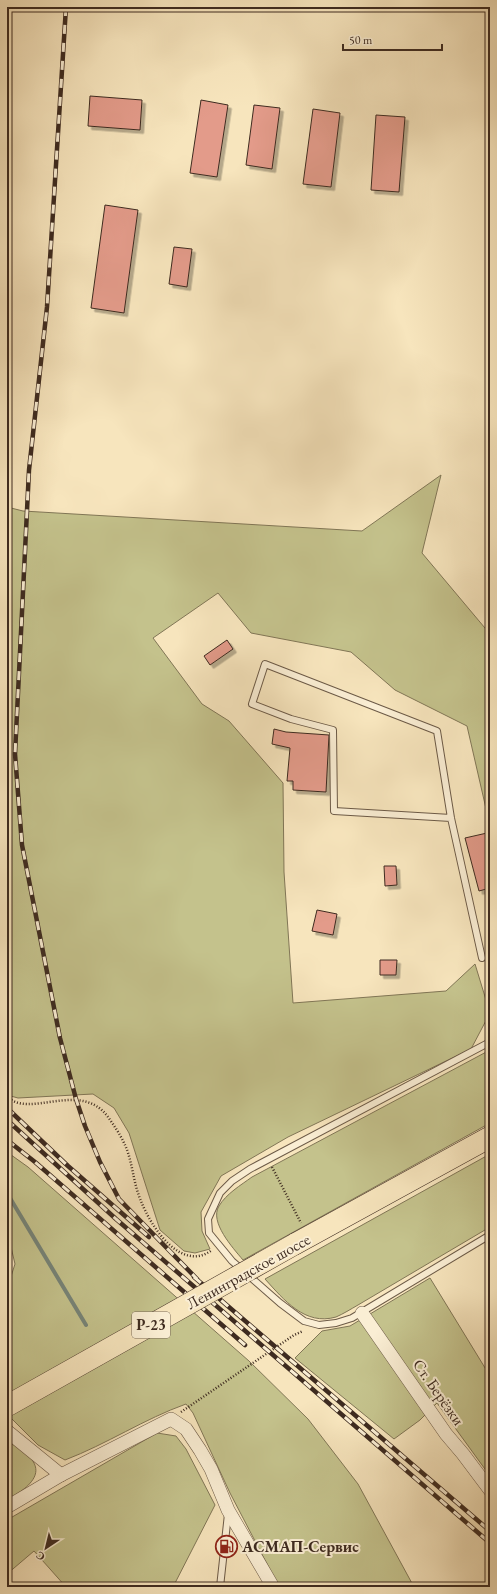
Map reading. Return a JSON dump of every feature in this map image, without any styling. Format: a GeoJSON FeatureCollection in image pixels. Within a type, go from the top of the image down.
{"type":"FeatureCollection","features":[{"type":"Feature","properties":{"kind":"highway","name":"Ленинградское шоссе"},"geometry":{"type":"LineString","coordinates":[[7,1406],[295,1244],[490,1137]]}},
{"type":"Feature","properties":{"kind":"street","name":"Ст. Берёзки"},"geometry":{"type":"LineString","coordinates":[[362,1313],[446,1434],[490,1490]]}},
{"type":"Feature","properties":{"kind":"street"},"geometry":{"type":"LineString","coordinates":[[7,1507],[61,1475],[171,1419],[186,1429],[211,1469],[228,1510],[273,1587]]}},
{"type":"Feature","properties":{"kind":"street"},"geometry":{"type":"LineString","coordinates":[[7,1431],[61,1475]]}},
{"type":"Feature","properties":{"kind":"lane"},"geometry":{"type":"LineString","coordinates":[[451,818],[334,811],[333,730],[291,719],[252,704],[265,664],[437,731],[451,818],[482,958]]}},
{"type":"Feature","properties":{"kind":"lane"},"geometry":{"type":"LineString","coordinates":[[490,1042],[268,1159],[232,1181],[220,1193],[208,1219],[209,1233],[232,1261],[280,1303],[304,1321],[320,1325],[336,1323],[362,1313],[490,1235]]}},
{"type":"Feature","properties":{"kind":"lane"},"geometry":{"type":"LineString","coordinates":[[220,1587],[228,1510]]}},
{"type":"Feature","properties":{"kind":"path"},"geometry":{"type":"LineString","coordinates":[[7,1096],[9,1100],[23,1103],[76,1099],[94,1104],[109,1118],[125,1144],[140,1200],[166,1240],[180,1253],[195,1257],[212,1251],[217,1243]]}},
{"type":"Feature","properties":{"kind":"path"},"geometry":{"type":"LineString","coordinates":[[268,1159],[300,1222]]}},
{"type":"Feature","properties":{"kind":"path"},"geometry":{"type":"LineString","coordinates":[[171,1419],[294,1335],[320,1325]]}},
{"type":"Feature","properties":{"kind":"shaded area"},"geometry":{"type":"Polygon","coordinates":[[[441,475],[422,553],[490,634],[490,826],[467,726],[395,690],[351,652],[251,633],[218,593],[153,638],[202,704],[229,721],[283,783],[284,872],[293,1003],[446,991],[475,964],[490,1013],[471,1049],[288,1137],[221,1176],[201,1212],[202,1231],[210,1249],[195,1253],[184,1251],[160,1230],[129,1133],[114,1108],[93,1094],[18,1098],[7,1095],[7,507],[23,511],[362,531],[441,475]]]}},
{"type":"Feature","properties":{"kind":"shaded area"},"geometry":{"type":"Polygon","coordinates":[[[490,1050],[490,1123],[243,1260],[228,1242],[217,1220],[219,1206],[230,1194],[252,1177],[490,1050]]]}},
{"type":"Feature","properties":{"kind":"shaded area"},"geometry":{"type":"Polygon","coordinates":[[[7,1152],[28,1167],[249,1361],[308,1419],[358,1484],[414,1587],[279,1587],[230,1493],[193,1413],[186,1404],[155,1417],[81,1454],[65,1460],[38,1445],[7,1414],[7,1289],[15,1264],[7,1230],[7,1152]]]}},
{"type":"Feature","properties":{"kind":"shaded area"},"geometry":{"type":"Polygon","coordinates":[[[490,1154],[490,1227],[344,1313],[336,1317],[325,1319],[314,1318],[288,1303],[265,1279],[490,1154]]]}},
{"type":"Feature","properties":{"kind":"shaded area"},"geometry":{"type":"Polygon","coordinates":[[[430,1278],[490,1376],[490,1476],[437,1403],[420,1420],[394,1439],[295,1358],[322,1331],[350,1326],[430,1278]]]}},
{"type":"Feature","properties":{"kind":"shaded area"},"geometry":{"type":"Polygon","coordinates":[[[157,1433],[176,1436],[186,1449],[215,1505],[173,1587],[66,1587],[34,1551],[7,1574],[7,1520],[157,1433]]]}},
{"type":"Feature","properties":{"kind":"shaded area"},"geometry":{"type":"Polygon","coordinates":[[[7,1441],[29,1456],[34,1463],[36,1470],[34,1478],[29,1485],[7,1500],[7,1441]]]}},
{"type":"Feature","properties":{"kind":"building"},"geometry":{"type":"Polygon","coordinates":[[[90,96],[142,100],[140,130],[88,126],[90,96]]]}},
{"type":"Feature","properties":{"kind":"building"},"geometry":{"type":"Polygon","coordinates":[[[201,100],[228,105],[217,177],[190,173],[201,100]]]}},
{"type":"Feature","properties":{"kind":"building"},"geometry":{"type":"Polygon","coordinates":[[[254,105],[280,108],[272,169],[246,165],[254,105]]]}},
{"type":"Feature","properties":{"kind":"building"},"geometry":{"type":"Polygon","coordinates":[[[313,109],[340,113],[331,187],[303,184],[313,109]]]}},
{"type":"Feature","properties":{"kind":"building"},"geometry":{"type":"Polygon","coordinates":[[[376,115],[405,117],[399,192],[371,190],[376,115]]]}},
{"type":"Feature","properties":{"kind":"building"},"geometry":{"type":"Polygon","coordinates":[[[105,205],[138,210],[124,313],[91,308],[105,205]]]}},
{"type":"Feature","properties":{"kind":"building"},"geometry":{"type":"Polygon","coordinates":[[[174,247],[192,249],[187,287],[169,284],[174,247]]]}},
{"type":"Feature","properties":{"kind":"building"},"geometry":{"type":"Polygon","coordinates":[[[227,640],[233,649],[210,665],[204,656],[227,640]]]}},
{"type":"Feature","properties":{"kind":"building"},"geometry":{"type":"Polygon","coordinates":[[[274,729],[286,732],[329,735],[326,792],[293,790],[293,781],[287,781],[290,748],[272,744],[274,729]]]}},
{"type":"Feature","properties":{"kind":"building"},"geometry":{"type":"Polygon","coordinates":[[[487,833],[490,844],[490,888],[479,891],[465,838],[487,833]]]}},
{"type":"Feature","properties":{"kind":"building"},"geometry":{"type":"Polygon","coordinates":[[[384,866],[396,866],[397,885],[385,886],[384,866]]]}},
{"type":"Feature","properties":{"kind":"building"},"geometry":{"type":"Polygon","coordinates":[[[317,910],[337,914],[333,935],[312,931],[317,910]]]}},
{"type":"Feature","properties":{"kind":"building"},"geometry":{"type":"Polygon","coordinates":[[[380,960],[397,960],[396,975],[380,975],[380,960]]]}},
{"type":"Feature","properties":{"kind":"waterway"},"geometry":{"type":"LineString","coordinates":[[7,1193],[86,1325]]}},
{"type":"Feature","properties":{"kind":"railway"},"geometry":{"type":"LineString","coordinates":[[66,7],[47,307],[29,470],[15,754],[22,845],[60,1038],[76,1099],[85,1126],[100,1162],[119,1199],[197,1279]]}},
{"type":"Feature","properties":{"kind":"railway"},"geometry":{"type":"LineString","coordinates":[[7,1108],[68,1166],[149,1237]]}},
{"type":"Feature","properties":{"kind":"railway"},"geometry":{"type":"LineString","coordinates":[[7,1120],[116,1219],[490,1543]]}},
{"type":"Feature","properties":{"kind":"railway"},"geometry":{"type":"LineString","coordinates":[[7,1140],[35,1162],[245,1345]]}},
{"type":"Feature","properties":{"kind":"railway"},"geometry":{"type":"LineString","coordinates":[[194,1277],[490,1531]]}},
{"type":"Feature","properties":{"kind":"place","name":"АСМАП-Сервис"},"geometry":{"type":"Point","coordinates":[226,1546]}}]}
